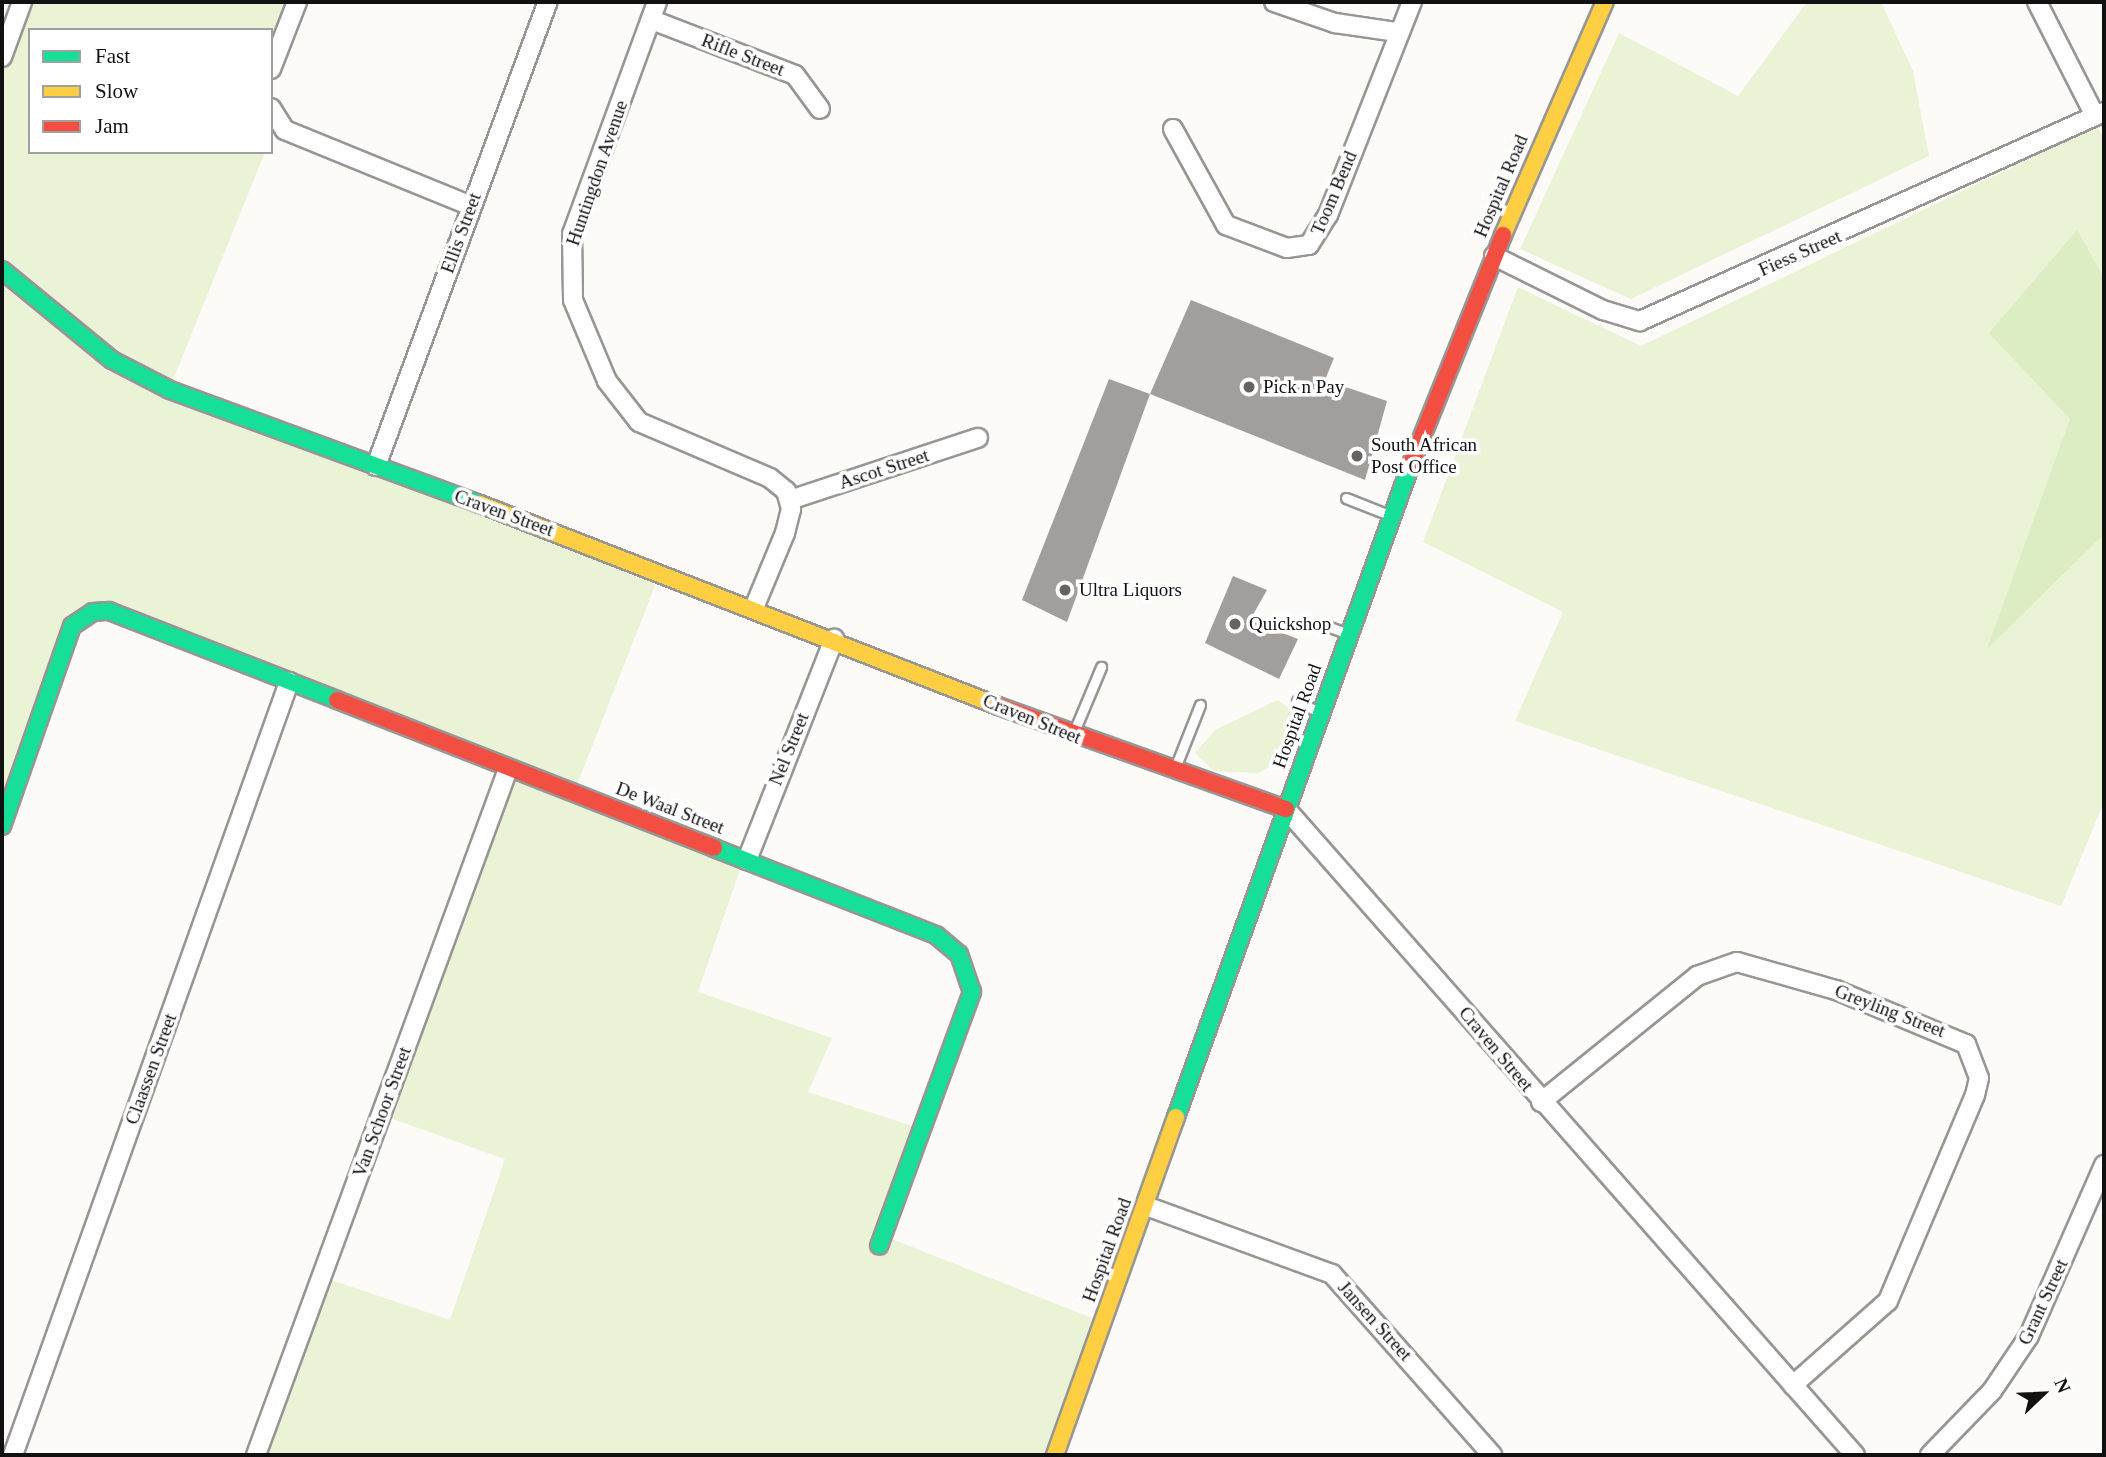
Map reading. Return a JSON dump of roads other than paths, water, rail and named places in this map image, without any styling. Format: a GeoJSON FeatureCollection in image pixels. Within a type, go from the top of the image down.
{"type":"FeatureCollection","features":[{"type":"Feature","properties":{"kind":"main road","name":"Hospital Road"},"geometry":{"type":"LineString","coordinates":[[1055,1455],[1391,515],[1494,256],[1605,2]]}},
{"type":"Feature","properties":{"kind":"main road","name":"Craven Street"},"geometry":{"type":"LineString","coordinates":[[2,270],[70,331],[146,379],[754,608],[1072,736],[1286,809]]}},
{"type":"Feature","properties":{"kind":"main road","name":"De Waal Street"},"geometry":{"type":"LineString","coordinates":[[2,826],[72,626],[93,612],[109,611],[936,935],[954,947],[969,974],[972,992],[962,1029],[879,1246]]}},
{"type":"Feature","properties":{"kind":"street"},"geometry":{"type":"LineString","coordinates":[[2,57],[22,2]]}},
{"type":"Feature","properties":{"kind":"street"},"geometry":{"type":"LineString","coordinates":[[273,64],[297,2]]}},
{"type":"Feature","properties":{"kind":"street","name":"Ellis Street"},"geometry":{"type":"LineString","coordinates":[[376,466],[548,2]]}},
{"type":"Feature","properties":{"kind":"street","name":"Huntingdon Avenue"},"geometry":{"type":"LineString","coordinates":[[657,2],[572,234],[572,300],[607,381],[639,422],[770,478],[790,500]]}},
{"type":"Feature","properties":{"kind":"street"},"geometry":{"type":"LineString","coordinates":[[1274,2],[1335,23],[1397,32]]}},
{"type":"Feature","properties":{"kind":"street","name":"Toom Bend"},"geometry":{"type":"LineString","coordinates":[[1173,129],[1226,225],[1287,248],[1308,245],[1325,222],[1397,32],[1412,2]]}},
{"type":"Feature","properties":{"kind":"street"},"geometry":{"type":"LineString","coordinates":[[2037,2],[2100,114]]}},
{"type":"Feature","properties":{"kind":"street","name":"Rifle Street"},"geometry":{"type":"LineString","coordinates":[[652,20],[795,75],[820,109]]}},
{"type":"Feature","properties":{"kind":"street"},"geometry":{"type":"LineString","coordinates":[[273,111],[285,130],[471,206]]}},
{"type":"Feature","properties":{"kind":"street","name":"Fiess Street"},"geometry":{"type":"LineString","coordinates":[[1494,256],[1603,310],[1640,321],[2100,114]]}},
{"type":"Feature","properties":{"kind":"street","name":"Ascot Street"},"geometry":{"type":"LineString","coordinates":[[790,500],[978,438]]}},
{"type":"Feature","properties":{"kind":"street"},"geometry":{"type":"LineString","coordinates":[[754,608],[785,533],[790,500]]}},
{"type":"Feature","properties":{"kind":"street","name":"Nel Street"},"geometry":{"type":"LineString","coordinates":[[747,860],[834,639]]}},
{"type":"Feature","properties":{"kind":"street","name":"Claassen Street"},"geometry":{"type":"LineString","coordinates":[[13,1455],[289,682]]}},
{"type":"Feature","properties":{"kind":"street","name":"Van Schoor Street"},"geometry":{"type":"LineString","coordinates":[[256,1455],[508,769]]}},
{"type":"Feature","properties":{"kind":"street","name":"Craven Street"},"geometry":{"type":"LineString","coordinates":[[1286,809],[1541,1102],[1855,1455]]}},
{"type":"Feature","properties":{"kind":"street","name":"Greyling Street"},"geometry":{"type":"LineString","coordinates":[[1541,1102],[1697,975],[1737,962],[1836,990],[1966,1044],[1979,1078],[1975,1095],[1888,1301],[1793,1385]]}},
{"type":"Feature","properties":{"kind":"street","name":"Grant Street"},"geometry":{"type":"LineString","coordinates":[[1930,1455],[1992,1391],[2029,1336],[2104,1165]]}},
{"type":"Feature","properties":{"kind":"street","name":"Jansen Street"},"geometry":{"type":"LineString","coordinates":[[1146,1206],[1332,1274],[1492,1455]]}},
{"type":"Feature","properties":{"kind":"lane"},"geometry":{"type":"LineString","coordinates":[[1346,498],[1391,515]]}},
{"type":"Feature","properties":{"kind":"lane"},"geometry":{"type":"LineString","coordinates":[[1324,625],[1348,634]]}},
{"type":"Feature","properties":{"kind":"lane"},"geometry":{"type":"LineString","coordinates":[[1072,736],[1101,667]]}},
{"type":"Feature","properties":{"kind":"lane"},"geometry":{"type":"LineString","coordinates":[[1297,701],[1321,712]]}},
{"type":"Feature","properties":{"kind":"lane"},"geometry":{"type":"LineString","coordinates":[[1174,772],[1200,705]]}},
{"type":"Feature","properties":{"kind":"place","name":"Pick n Pay"},"geometry":{"type":"Point","coordinates":[1249,387]}},
{"type":"Feature","properties":{"kind":"place","name":"South African Post Office"},"geometry":{"type":"Point","coordinates":[1357,456]}},
{"type":"Feature","properties":{"kind":"place","name":"Ultra Liquors"},"geometry":{"type":"Point","coordinates":[1065,590]}},
{"type":"Feature","properties":{"kind":"place","name":"Quickshop"},"geometry":{"type":"Point","coordinates":[1235,624]}}]}
